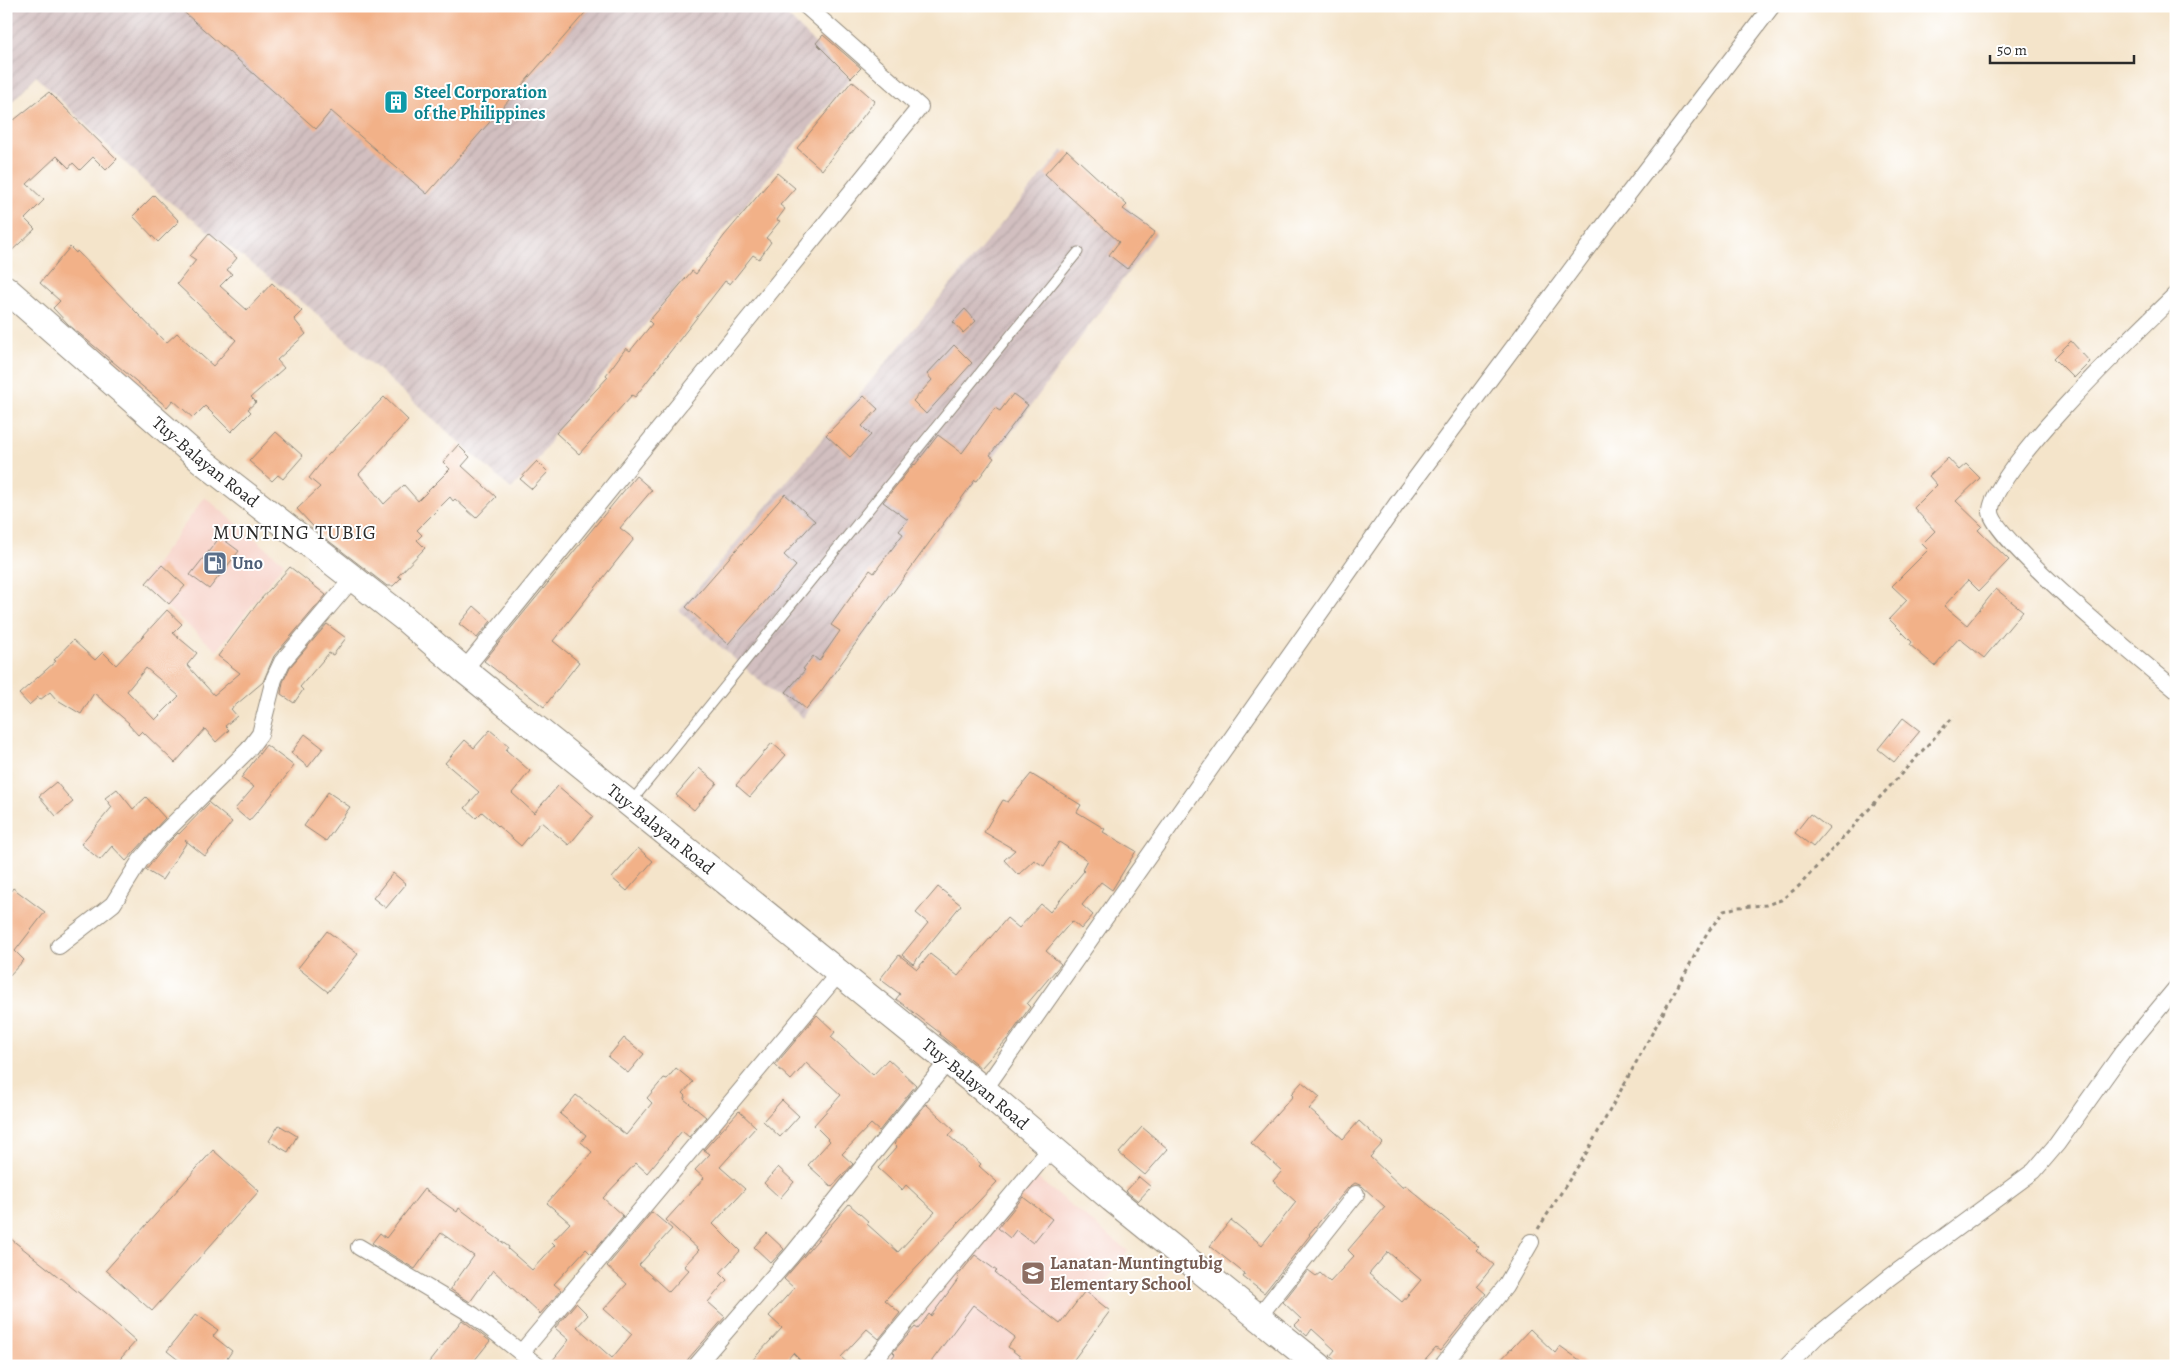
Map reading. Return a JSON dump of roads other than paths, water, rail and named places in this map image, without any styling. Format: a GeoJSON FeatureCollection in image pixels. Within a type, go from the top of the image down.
{"type":"FeatureCollection","features":[{"type":"Feature","properties":{"kind":"main road","name":"Tuy-Balayan Road"},"geometry":{"type":"LineString","coordinates":[[6,290],[201,460],[404,618],[464,670],[984,1090],[1112,1199],[1259,1316],[1314,1364]]}},
{"type":"Feature","properties":{"kind":"street"},"geometry":{"type":"LineString","coordinates":[[464,670],[920,107],[806,6]]}},
{"type":"Feature","properties":{"kind":"street"},"geometry":{"type":"LineString","coordinates":[[984,1090],[1396,505],[1606,222],[1772,6]]}},
{"type":"Feature","properties":{"kind":"street"},"geometry":{"type":"LineString","coordinates":[[2176,294],[2043,429],[1994,496],[1991,512],[1996,525],[2033,566],[2176,690]]}},
{"type":"Feature","properties":{"kind":"street"},"geometry":{"type":"LineString","coordinates":[[59,946],[113,904],[140,861],[161,836],[248,750],[260,734],[274,679],[282,662],[353,578]]}},
{"type":"Feature","properties":{"kind":"street"},"geometry":{"type":"LineString","coordinates":[[521,1353],[839,973]]}},
{"type":"Feature","properties":{"kind":"street"},"geometry":{"type":"LineString","coordinates":[[1787,1366],[1818,1335],[1890,1277],[2034,1171],[2057,1144],[2122,1053],[2176,988]]}},
{"type":"Feature","properties":{"kind":"street"},"geometry":{"type":"LineString","coordinates":[[696,1366],[792,1256],[948,1061]]}},
{"type":"Feature","properties":{"kind":"street"},"geometry":{"type":"LineString","coordinates":[[869,1366],[1051,1148]]}},
{"type":"Feature","properties":{"kind":"street"},"geometry":{"type":"LineString","coordinates":[[1259,1316],[1356,1194]]}},
{"type":"Feature","properties":{"kind":"street"},"geometry":{"type":"LineString","coordinates":[[1442,1366],[1505,1287],[1531,1242]]}},
{"type":"Feature","properties":{"kind":"street"},"geometry":{"type":"LineString","coordinates":[[359,1247],[473,1315],[538,1366]]}},
{"type":"Feature","properties":{"kind":"lane"},"geometry":{"type":"LineString","coordinates":[[630,804],[1078,252]]}},
{"type":"Feature","properties":{"kind":"place","name":"Steel Corporation of the Philippines"},"geometry":{"type":"Point","coordinates":[396,102]}},
{"type":"Feature","properties":{"kind":"place","name":"Uno"},"geometry":{"type":"Point","coordinates":[215,563]}},
{"type":"Feature","properties":{"kind":"place","name":"Lanatan-Muntingtubig Elementary School"},"geometry":{"type":"Point","coordinates":[1033,1273]}},
{"type":"Feature","properties":{"kind":"district","name":"MUNTING TUBIG"},"geometry":{"type":"Point","coordinates":[295,532]}}]}
